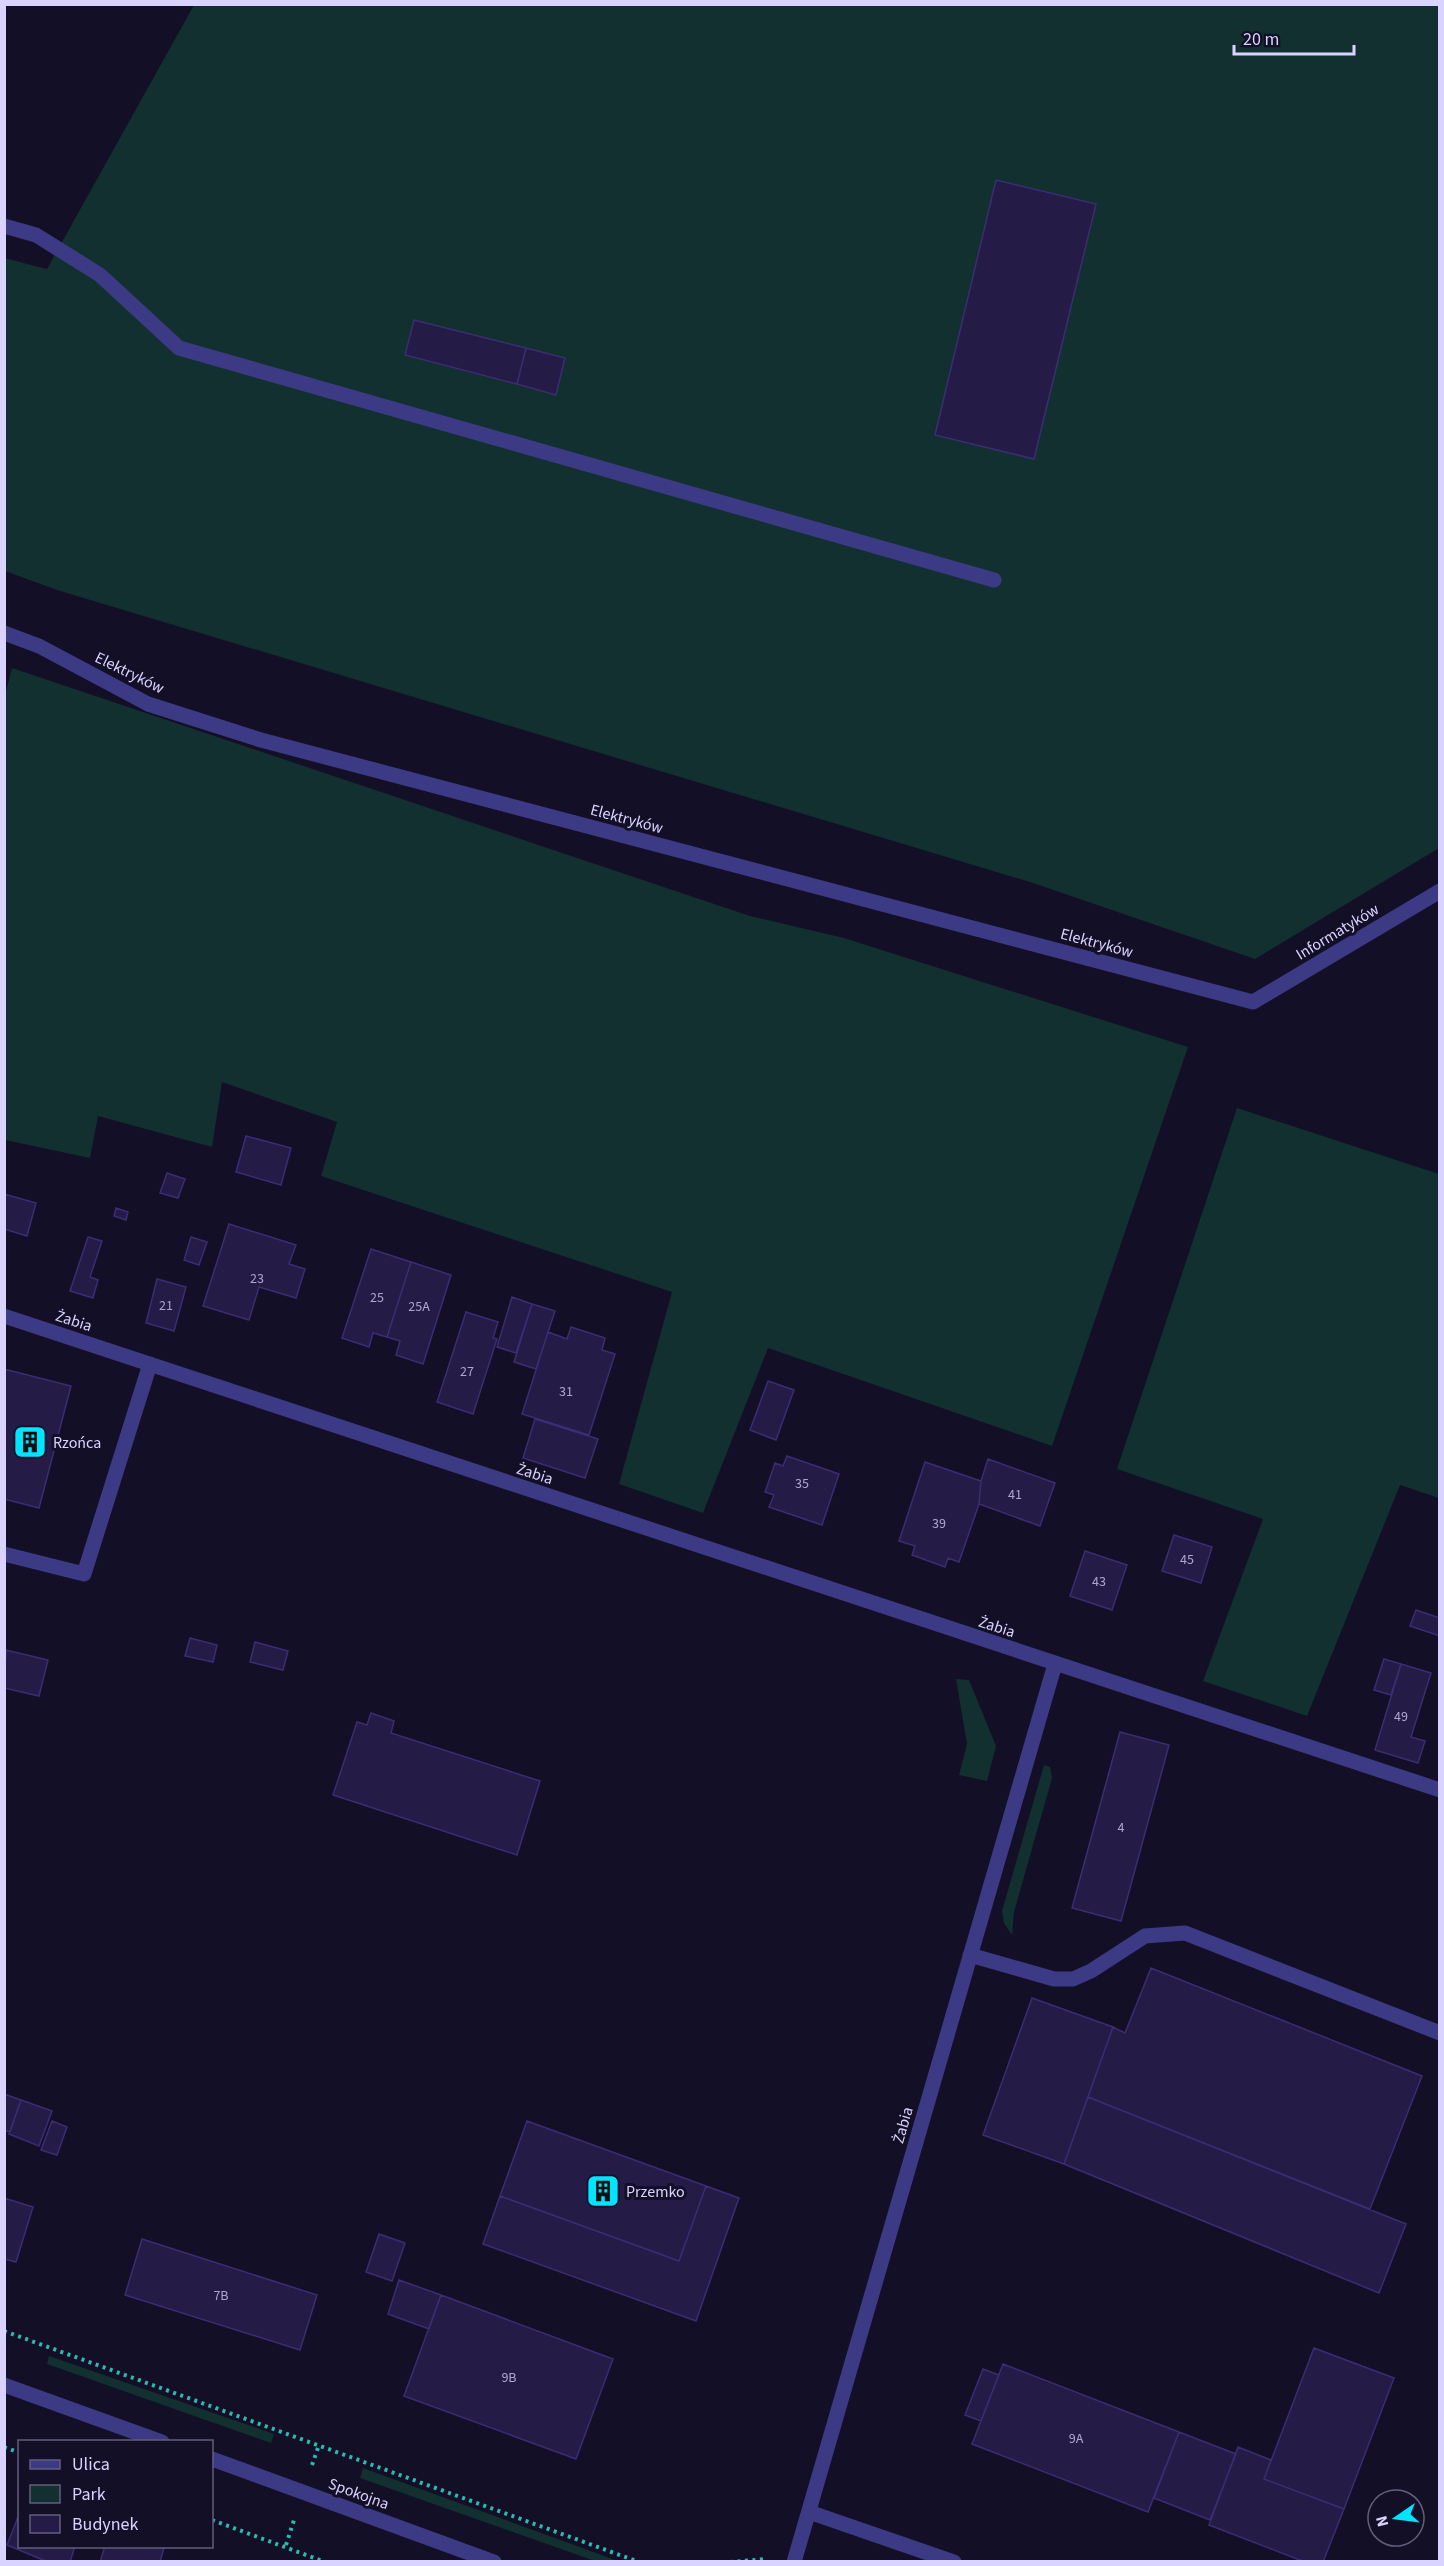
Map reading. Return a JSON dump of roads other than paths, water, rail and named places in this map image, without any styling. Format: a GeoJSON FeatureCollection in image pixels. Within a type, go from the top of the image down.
{"type":"FeatureCollection","features":[{"type":"Feature","properties":{"kind":"street"},"geometry":{"type":"LineString","coordinates":[[4,226],[36,235],[100,275],[179,348],[994,580]]}},
{"type":"Feature","properties":{"kind":"street","name":"Elektryków"},"geometry":{"type":"LineString","coordinates":[[4,633],[39,646],[148,704],[261,740],[1253,1002]]}},
{"type":"Feature","properties":{"kind":"street","name":"Informatyków"},"geometry":{"type":"LineString","coordinates":[[1253,1002],[1440,891]]}},
{"type":"Feature","properties":{"kind":"street","name":"Żabia"},"geometry":{"type":"LineString","coordinates":[[4,1316],[1440,1790]]}},
{"type":"Feature","properties":{"kind":"street"},"geometry":{"type":"LineString","coordinates":[[4,1554],[84,1574],[150,1364]]}},
{"type":"Feature","properties":{"kind":"street","name":"Żabia"},"geometry":{"type":"LineString","coordinates":[[794,2562],[1055,1664]]}},
{"type":"Feature","properties":{"kind":"street"},"geometry":{"type":"LineString","coordinates":[[970,1955],[1054,1979],[1073,1979],[1091,1971],[1145,1936],[1185,1933],[1440,2033]]}},
{"type":"Feature","properties":{"kind":"street"},"geometry":{"type":"LineString","coordinates":[[4,2385],[156,2440]]}},
{"type":"Feature","properties":{"kind":"street","name":"Spokojna"},"geometry":{"type":"LineString","coordinates":[[213,2459],[494,2562]]}},
{"type":"Feature","properties":{"kind":"street"},"geometry":{"type":"LineString","coordinates":[[809,2512],[954,2562]]}},
{"type":"Feature","properties":{"kind":"place","name":"Rzońca"},"geometry":{"type":"Point","coordinates":[30,1442]}},
{"type":"Feature","properties":{"kind":"place","name":"Przemko"},"geometry":{"type":"Point","coordinates":[603,2191]}}]}
